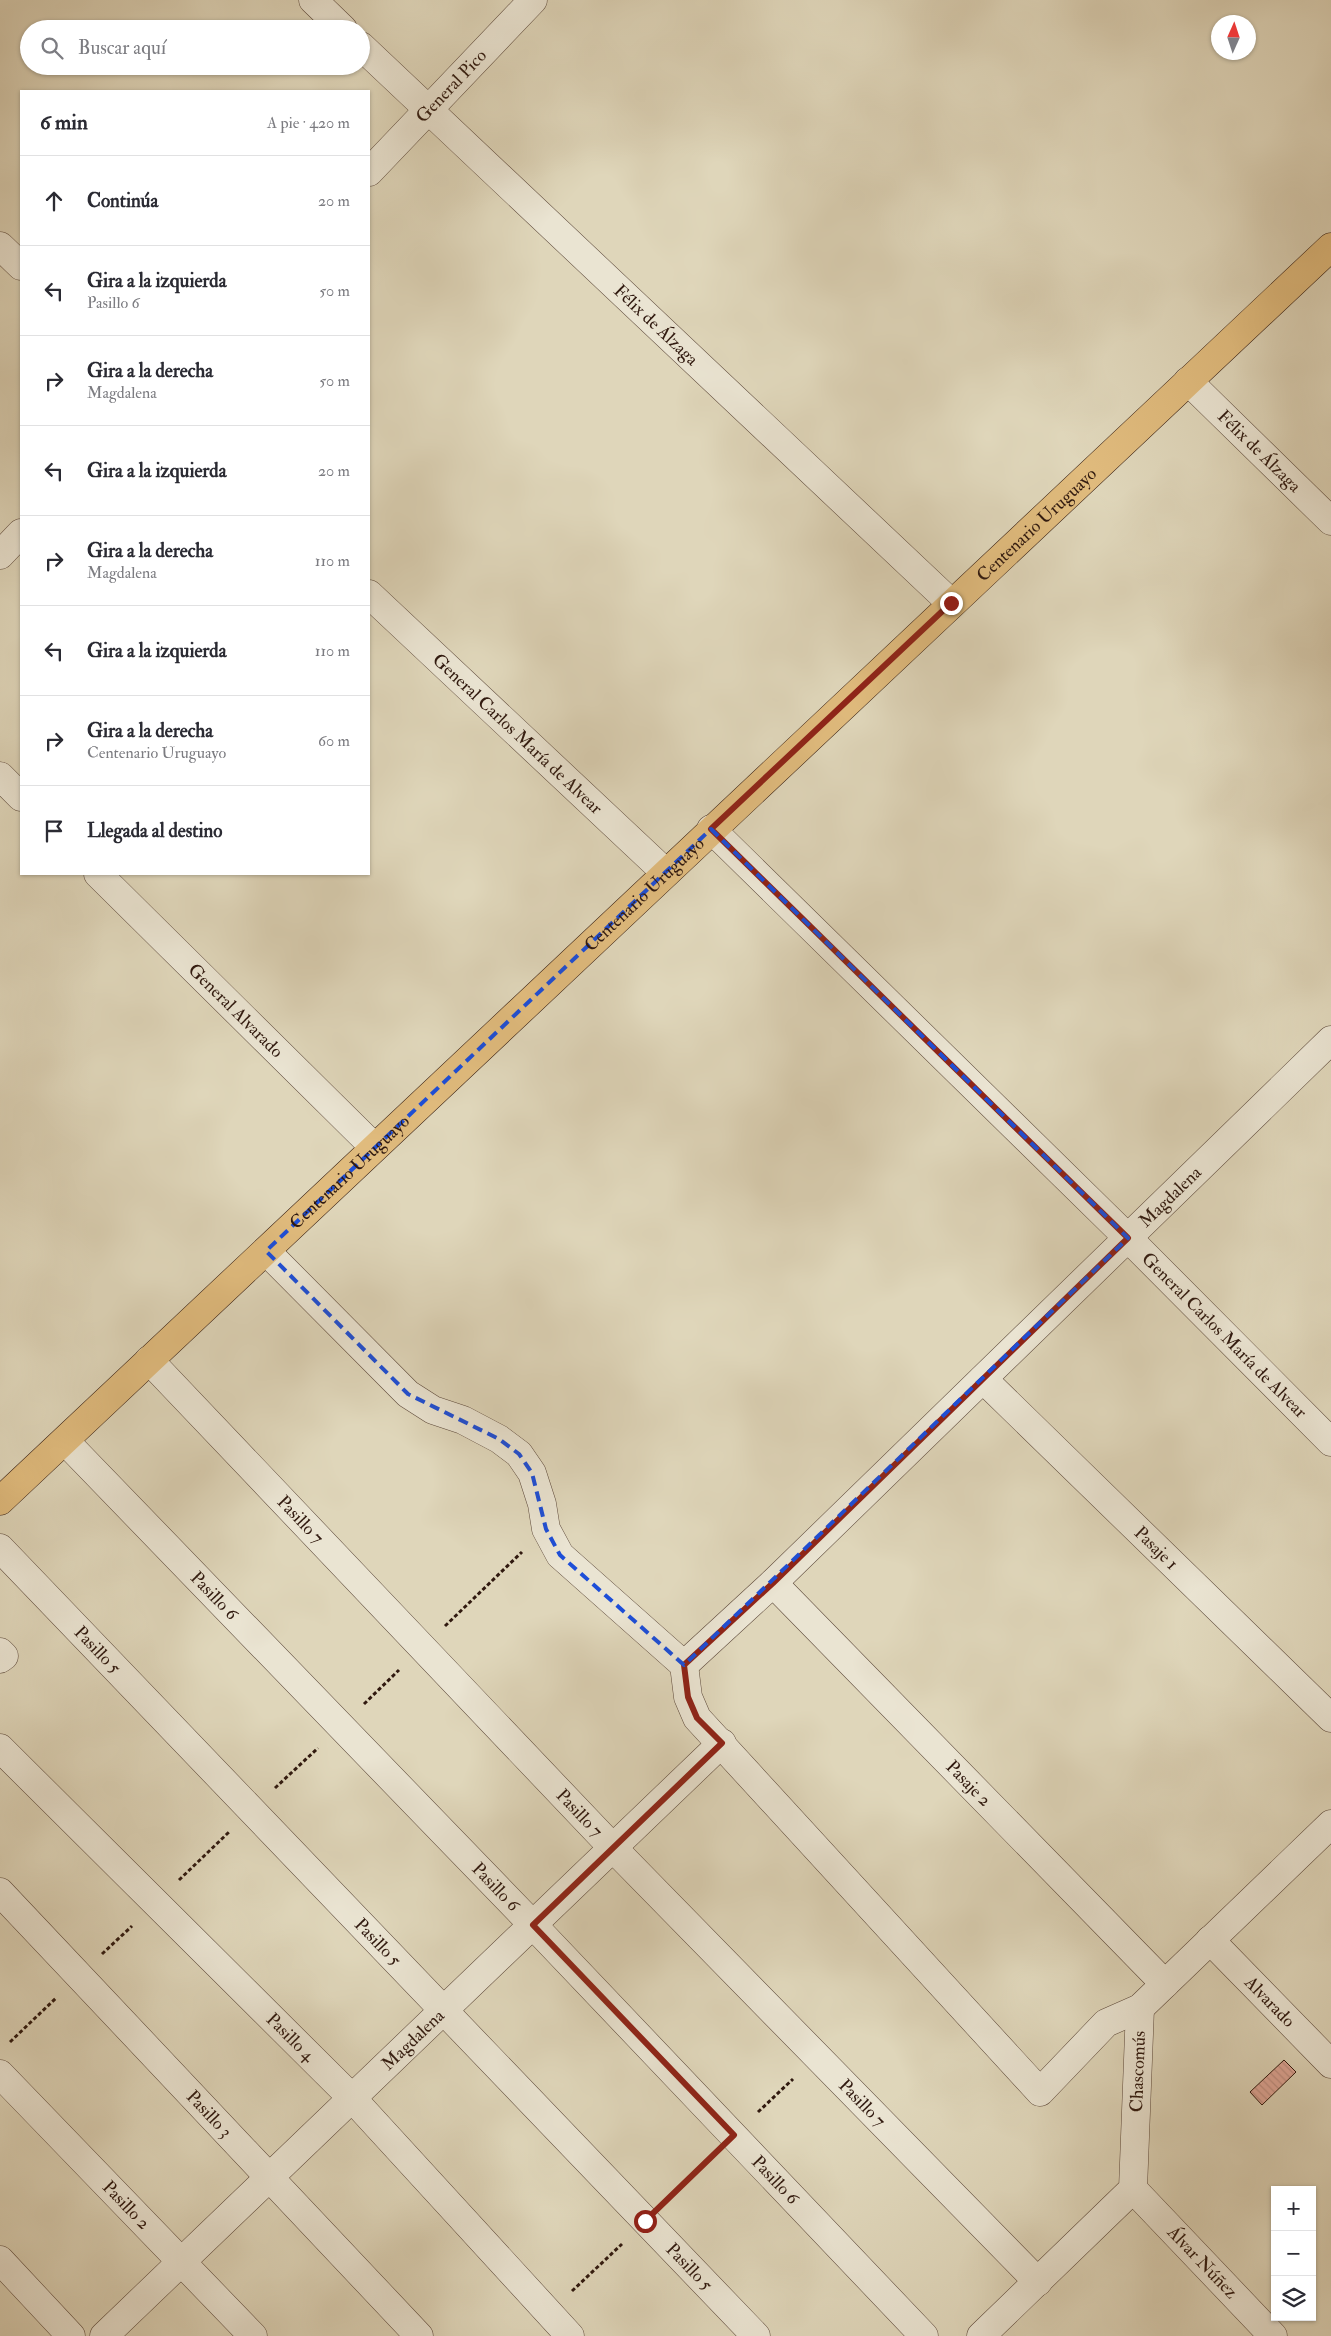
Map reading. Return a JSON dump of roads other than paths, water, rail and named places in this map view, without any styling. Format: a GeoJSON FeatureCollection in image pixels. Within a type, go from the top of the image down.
{"type":"FeatureCollection","features":[{"type":"Feature","properties":{"kind":"main road","name":"Centenario Uruguayo"},"geometry":{"type":"LineString","coordinates":[[0,1501],[1331,246]]}},
{"type":"Feature","properties":{"kind":"street"},"geometry":{"type":"LineString","coordinates":[[313,0],[334,20]]}},
{"type":"Feature","properties":{"kind":"street","name":"General Pico"},"geometry":{"type":"LineString","coordinates":[[370,171],[533,0]]}},
{"type":"Feature","properties":{"kind":"street","name":"Félix de Álzaga"},"geometry":{"type":"LineString","coordinates":[[370,55],[951,603]]}},
{"type":"Feature","properties":{"kind":"street"},"geometry":{"type":"LineString","coordinates":[[0,246],[20,265]]}},
{"type":"Feature","properties":{"kind":"street","name":"Félix de Álzaga"},"geometry":{"type":"LineString","coordinates":[[1188,380],[1331,521]]}},
{"type":"Feature","properties":{"kind":"street"},"geometry":{"type":"LineString","coordinates":[[0,555],[20,534]]}},
{"type":"Feature","properties":{"kind":"street","name":"General Carlos María de Alvear"},"geometry":{"type":"LineString","coordinates":[[370,595],[666,872]]}},
{"type":"Feature","properties":{"kind":"street"},"geometry":{"type":"LineString","coordinates":[[0,776],[20,796]]}},
{"type":"Feature","properties":{"kind":"street","name":"General Carlos María de Alvear"},"geometry":{"type":"LineString","coordinates":[[711,829],[1128,1238],[1331,1442]]}},
{"type":"Feature","properties":{"kind":"street","name":"General Alvarado"},"geometry":{"type":"LineString","coordinates":[[99,875],[374,1147]]}},
{"type":"Feature","properties":{"kind":"street","name":"Magdalena"},"geometry":{"type":"LineString","coordinates":[[684,1665],[773,1583],[1331,1040]]}},
{"type":"Feature","properties":{"kind":"street"},"geometry":{"type":"LineString","coordinates":[[266,1251],[408,1394],[433,1410],[464,1420],[499,1439],[518,1454],[532,1473],[542,1504],[546,1529],[560,1554],[684,1665],[688,1697],[697,1718],[722,1743],[1040,2092],[1106,2023],[1140,2008]]}},
{"type":"Feature","properties":{"kind":"street","name":"Pasillo 7"},"geometry":{"type":"LineString","coordinates":[[149,1360],[613,1848],[1038,2282]]}},
{"type":"Feature","properties":{"kind":"street","name":"Pasaje 1"},"geometry":{"type":"LineString","coordinates":[[983,1379],[1331,1718]]}},
{"type":"Feature","properties":{"kind":"street","name":"Pasillo 6"},"geometry":{"type":"LineString","coordinates":[[65,1441],[533,1925],[924,2336]]}},
{"type":"Feature","properties":{"kind":"street","name":"Pasillo 5"},"geometry":{"type":"LineString","coordinates":[[0,1548],[756,2336]]}},
{"type":"Feature","properties":{"kind":"street","name":"Pasaje 2"},"geometry":{"type":"LineString","coordinates":[[773,1583],[1165,1984]]}},
{"type":"Feature","properties":{"kind":"street"},"geometry":{"type":"LineString","coordinates":[[0,1652],[4,1656],[0,1659]]}},
{"type":"Feature","properties":{"kind":"street","name":"Magdalena"},"geometry":{"type":"LineString","coordinates":[[104,2336],[722,1743]]}},
{"type":"Feature","properties":{"kind":"street","name":"Pasillo 4"},"geometry":{"type":"LineString","coordinates":[[0,1748],[352,2097],[570,2336]]}},
{"type":"Feature","properties":{"kind":"street","name":"Chascomús"},"geometry":{"type":"LineString","coordinates":[[1133,2189],[1140,2008],[1331,1824]]}},
{"type":"Feature","properties":{"kind":"street","name":"Pasillo 3"},"geometry":{"type":"LineString","coordinates":[[0,1892],[419,2336]]}},
{"type":"Feature","properties":{"kind":"street","name":"Alvarado"},"geometry":{"type":"LineString","coordinates":[[1210,1940],[1331,2064]]}},
{"type":"Feature","properties":{"kind":"street","name":"Pasillo 2"},"geometry":{"type":"LineString","coordinates":[[0,2074],[253,2336]]}},
{"type":"Feature","properties":{"kind":"street"},"geometry":{"type":"LineString","coordinates":[[981,2336],[1133,2189]]}},
{"type":"Feature","properties":{"kind":"street","name":"Álvar Núñez"},"geometry":{"type":"LineString","coordinates":[[1133,2189],[1274,2336]]}},
{"type":"Feature","properties":{"kind":"street"},"geometry":{"type":"LineString","coordinates":[[0,2260],[71,2336]]}}]}
